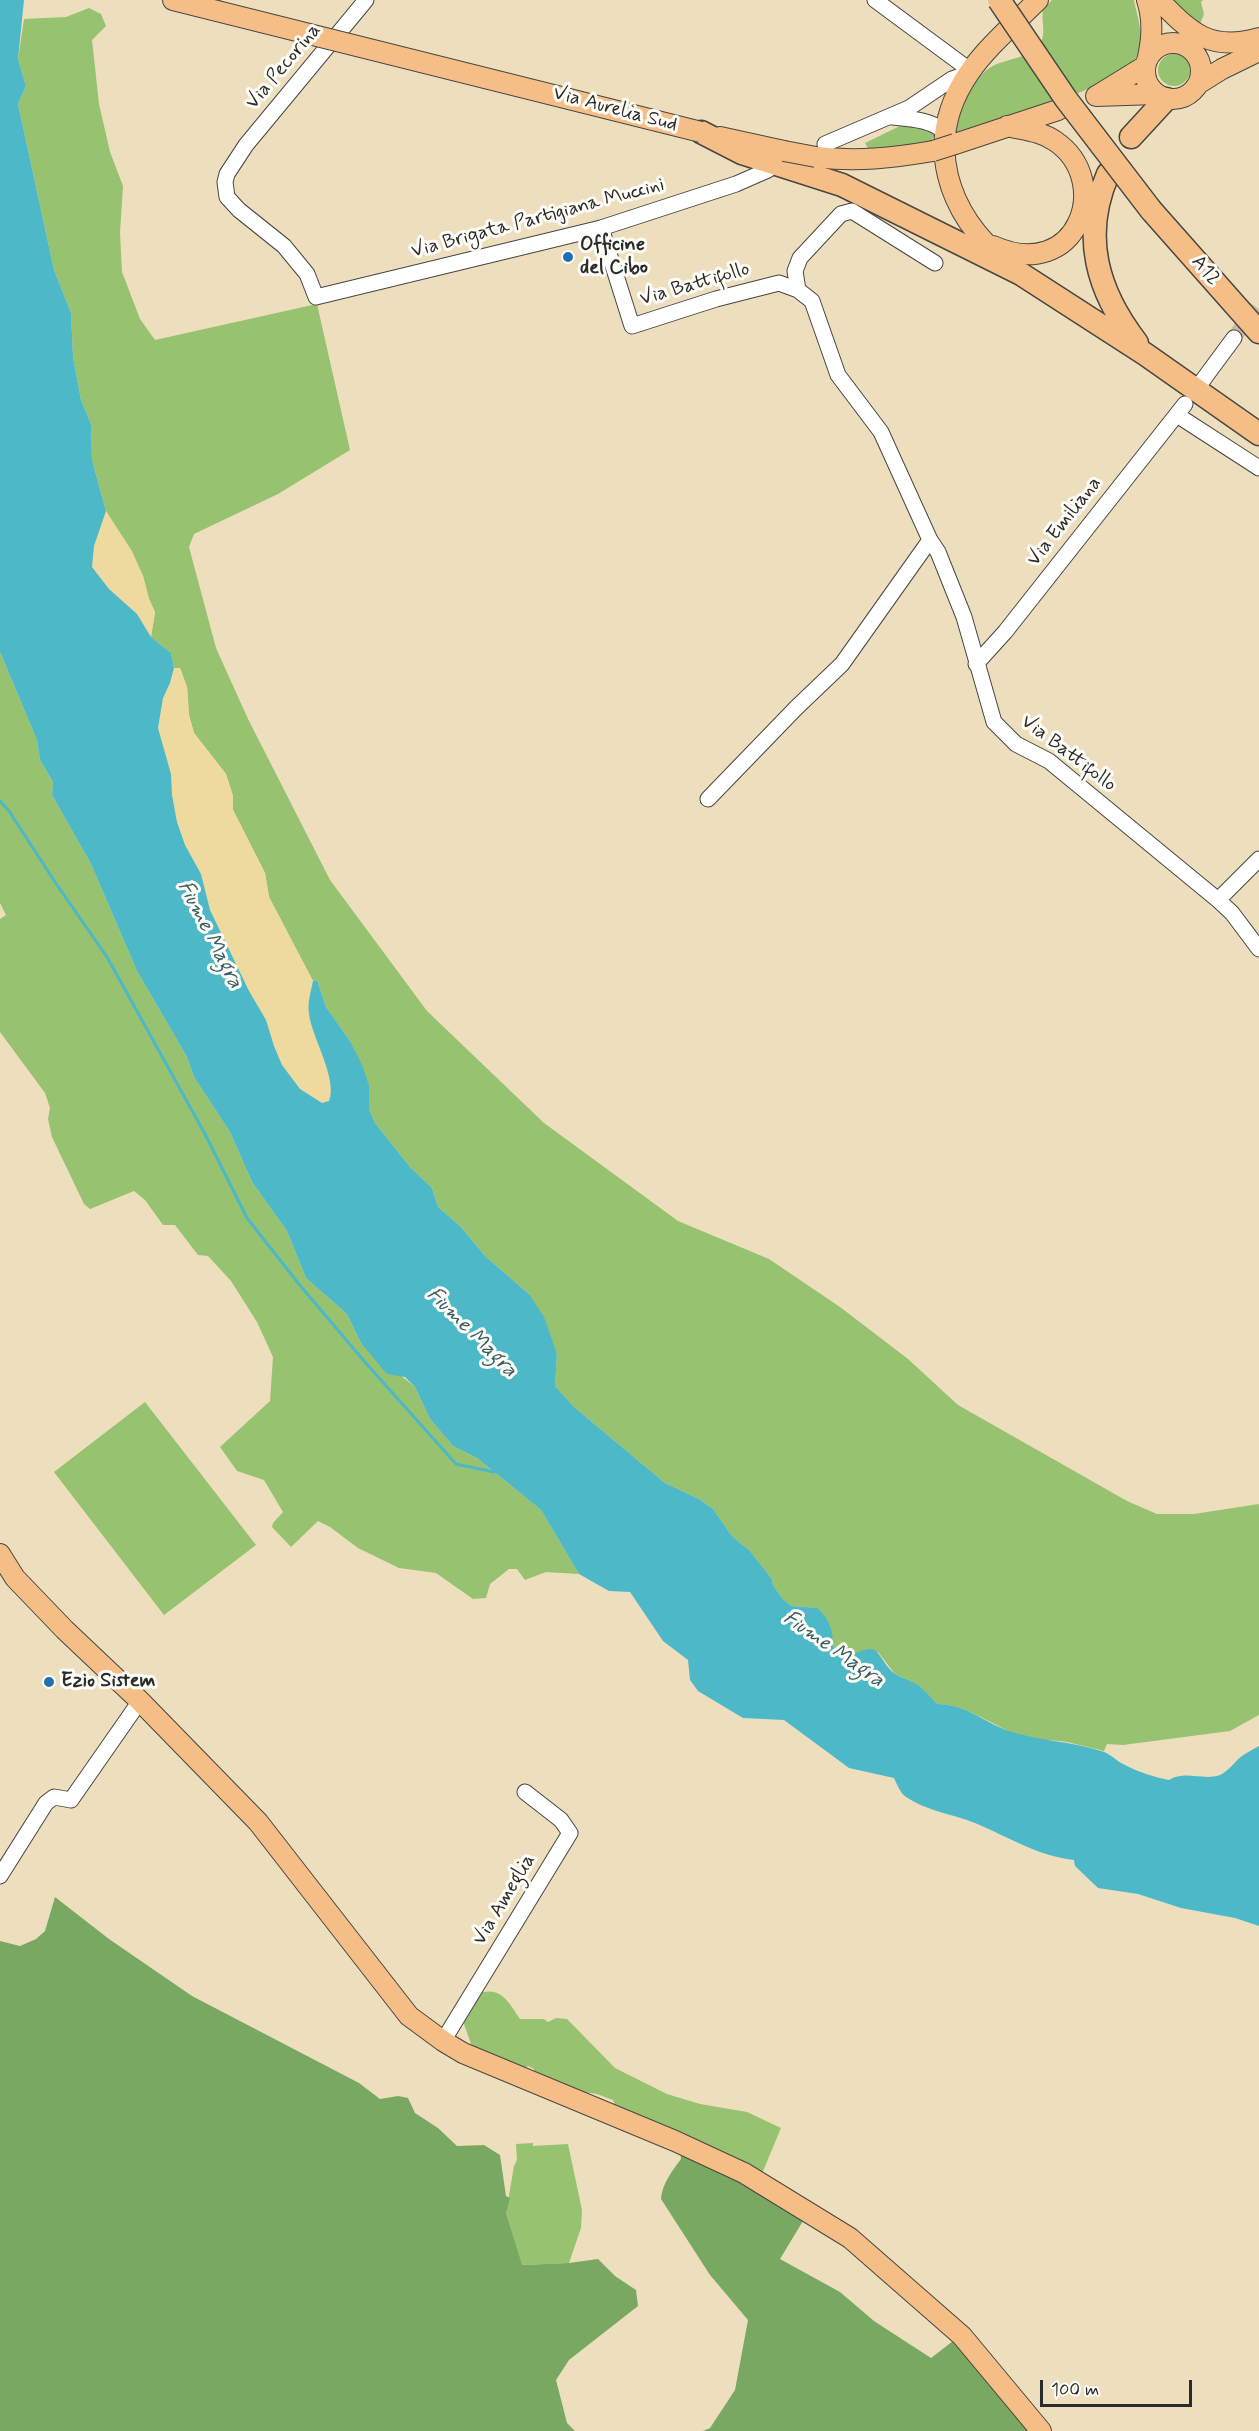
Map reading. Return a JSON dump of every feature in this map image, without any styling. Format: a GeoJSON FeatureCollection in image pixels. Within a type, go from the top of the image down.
{"type":"FeatureCollection","features":[{"type":"Feature","properties":{"kind":"highway","name":"A12"},"geometry":{"type":"LineString","coordinates":[[999,0],[1066,99],[1158,206],[1259,332]]}},
{"type":"Feature","properties":{"kind":"highway","name":"A12"},"geometry":{"type":"LineString","coordinates":[[1015,0],[1158,206],[1259,309]]}},
{"type":"Feature","properties":{"kind":"highway"},"geometry":{"type":"LineString","coordinates":[[1131,137],[1161,96]]}},
{"type":"Feature","properties":{"kind":"highway"},"geometry":{"type":"LineString","coordinates":[[701,132],[742,153],[842,185],[1021,274],[1145,354],[1259,434]]}},
{"type":"Feature","properties":{"kind":"highway"},"geometry":{"type":"LineString","coordinates":[[1108,174],[1101,190],[1096,213],[1095,238],[1098,268],[1106,295],[1125,328],[1145,354]]}},
{"type":"Feature","properties":{"kind":"main road","name":"Via Aurelia Sud"},"geometry":{"type":"LineString","coordinates":[[172,0],[701,132],[784,151],[841,160],[906,156],[950,138],[1007,126],[1058,110]]}},
{"type":"Feature","properties":{"kind":"main road"},"geometry":{"type":"LineString","coordinates":[[1021,274],[985,242],[966,219],[948,179],[944,162],[956,97],[970,72],[1038,0]]}},
{"type":"Feature","properties":{"kind":"main road"},"geometry":{"type":"LineString","coordinates":[[1147,0],[1150,9],[1151,43],[1146,62],[1147,83],[1161,96]]}},
{"type":"Feature","properties":{"kind":"main road"},"geometry":{"type":"LineString","coordinates":[[1159,0],[1197,36],[1231,44],[1259,38]]}},
{"type":"Feature","properties":{"kind":"main road"},"geometry":{"type":"LineString","coordinates":[[1159,0],[1163,15],[1189,48],[1201,66],[1198,84],[1194,90],[1181,98],[1096,96],[1146,62],[1161,45],[1178,43],[1189,48],[1226,54],[1259,44]]}},
{"type":"Feature","properties":{"kind":"main road"},"geometry":{"type":"LineString","coordinates":[[1198,84],[1259,51]]}},
{"type":"Feature","properties":{"kind":"main road"},"geometry":{"type":"LineString","coordinates":[[985,242],[1005,251],[1040,255],[1054,250],[1068,239],[1077,226],[1083,207],[1084,191],[1079,173],[1073,159],[1063,147],[1042,133],[1007,126]]}},
{"type":"Feature","properties":{"kind":"main road"},"geometry":{"type":"LineString","coordinates":[[0,1554],[15,1578],[65,1630],[140,1701],[258,1822],[409,2016],[443,2041],[496,2068],[675,2141],[744,2173],[850,2238],[963,2336],[1041,2431]]}},
{"type":"Feature","properties":{"kind":"street","name":"Via Pecorina"},"geometry":{"type":"LineString","coordinates":[[316,297],[307,274],[284,246],[239,210],[227,197],[225,189],[227,174],[256,133],[366,0]]}},
{"type":"Feature","properties":{"kind":"street"},"geometry":{"type":"LineString","coordinates":[[875,0],[970,72]]}},
{"type":"Feature","properties":{"kind":"street"},"geometry":{"type":"LineString","coordinates":[[825,144],[909,108],[952,79],[970,72]]}},
{"type":"Feature","properties":{"kind":"street"},"geometry":{"type":"LineString","coordinates":[[889,116],[919,119],[937,125],[950,138]]}},
{"type":"Feature","properties":{"kind":"street","name":"Via Brigata Partigiana Muccini"},"geometry":{"type":"LineString","coordinates":[[316,297],[601,228],[736,184],[768,170]]}},
{"type":"Feature","properties":{"kind":"street"},"geometry":{"type":"LineString","coordinates":[[798,290],[795,271],[800,258],[841,214],[852,211],[935,262]]}},
{"type":"Feature","properties":{"kind":"street","name":"Via Battifollo"},"geometry":{"type":"LineString","coordinates":[[601,228],[632,326],[716,299],[779,283],[798,290],[812,301],[838,375],[881,432],[930,540],[938,552],[964,617],[994,722],[1016,744],[1049,761],[1218,900],[1259,949]]}},
{"type":"Feature","properties":{"kind":"street"},"geometry":{"type":"LineString","coordinates":[[1200,384],[1234,338]]}},
{"type":"Feature","properties":{"kind":"street","name":"Via Emiliana"},"geometry":{"type":"LineString","coordinates":[[976,664],[1005,632],[1181,410],[1259,468]]}},
{"type":"Feature","properties":{"kind":"street"},"geometry":{"type":"LineString","coordinates":[[708,799],[842,664],[930,540]]}},
{"type":"Feature","properties":{"kind":"street"},"geometry":{"type":"LineString","coordinates":[[1218,900],[1259,859]]}},
{"type":"Feature","properties":{"kind":"street"},"geometry":{"type":"LineString","coordinates":[[0,1876],[46,1803],[54,1797],[71,1800],[140,1701]]}},
{"type":"Feature","properties":{"kind":"street","name":"Via Ameglia"},"geometry":{"type":"LineString","coordinates":[[443,2041],[570,1833],[561,1820],[525,1792]]}},
{"type":"Feature","properties":{"kind":"green space"},"geometry":{"type":"Polygon","coordinates":[[[1052,0],[1134,0],[1141,37],[1141,45],[1136,58],[1124,70],[1079,93],[951,134],[956,115],[965,97],[983,73],[997,64],[1025,55],[1037,48],[1043,34],[1043,10],[1052,0]]]}},
{"type":"Feature","properties":{"kind":"green space"},"geometry":{"type":"Polygon","coordinates":[[[1170,0],[1203,0],[1201,2],[1204,14],[1198,29],[1170,0]]]}},
{"type":"Feature","properties":{"kind":"green space"},"geometry":{"type":"Polygon","coordinates":[[[89,8],[101,14],[106,26],[92,40],[99,104],[110,152],[123,186],[120,233],[122,272],[140,319],[155,340],[317,304],[350,450],[278,494],[194,534],[189,547],[216,648],[248,719],[330,880],[427,1011],[544,1123],[678,1221],[769,1259],[840,1307],[908,1359],[958,1405],[1127,1501],[1157,1514],[1194,1514],[1259,1504],[1259,1715],[1230,1731],[1123,1745],[1107,1744],[1104,1751],[1067,1742],[1025,1737],[961,1708],[937,1704],[915,1683],[895,1674],[878,1652],[852,1656],[836,1652],[832,1647],[830,1626],[818,1608],[791,1606],[782,1598],[773,1585],[772,1579],[750,1551],[732,1536],[713,1509],[699,1499],[665,1483],[574,1407],[555,1386],[557,1354],[529,1294],[486,1257],[460,1226],[438,1207],[432,1188],[410,1167],[375,1123],[369,1109],[369,1085],[350,1041],[326,1007],[317,980],[313,981],[269,897],[265,873],[233,810],[233,796],[226,774],[194,733],[189,715],[187,687],[180,668],[174,668],[171,653],[151,637],[155,612],[143,576],[106,511],[92,460],[91,424],[81,400],[73,357],[71,313],[54,270],[18,104],[26,86],[18,59],[24,19],[66,17],[89,8]]]}},
{"type":"Feature","properties":{"kind":"green space"},"geometry":{"type":"Polygon","coordinates":[[[1174,54],[1185,59],[1190,70],[1185,81],[1174,86],[1163,81],[1158,70],[1163,59],[1174,54]]]}},
{"type":"Feature","properties":{"kind":"green space"},"geometry":{"type":"Polygon","coordinates":[[[919,124],[936,134],[930,142],[888,148],[868,148],[865,143],[902,125],[919,124]]]}},
{"type":"Feature","properties":{"kind":"green space"},"geometry":{"type":"Polygon","coordinates":[[[0,652],[37,740],[40,760],[53,782],[52,795],[91,864],[137,971],[187,1057],[194,1077],[230,1132],[252,1182],[287,1231],[306,1278],[347,1314],[361,1343],[415,1387],[430,1419],[453,1446],[477,1458],[541,1510],[579,1574],[546,1572],[525,1580],[517,1569],[509,1569],[490,1584],[486,1598],[473,1599],[436,1573],[399,1568],[358,1548],[318,1521],[291,1547],[272,1527],[283,1512],[264,1480],[237,1471],[220,1447],[270,1401],[273,1357],[257,1322],[231,1281],[208,1256],[198,1255],[175,1225],[163,1225],[145,1200],[134,1191],[90,1209],[84,1204],[52,1137],[48,1119],[50,1108],[45,1093],[0,1032],[0,919],[6,915],[0,903],[0,652]]]}},
{"type":"Feature","properties":{"kind":"green space"},"geometry":{"type":"Polygon","coordinates":[[[145,1402],[256,1545],[164,1615],[54,1472],[145,1402]]]}},
{"type":"Feature","properties":{"kind":"green space"},"geometry":{"type":"Polygon","coordinates":[[[55,1897],[109,1939],[192,1996],[359,2083],[380,2099],[398,2096],[408,2098],[415,2113],[438,2128],[457,2146],[484,2145],[500,2155],[506,2196],[510,2198],[506,2213],[522,2265],[598,2259],[615,2276],[636,2290],[638,2306],[569,2360],[556,2380],[567,2423],[575,2431],[0,2431],[0,1941],[20,1946],[36,1939],[45,1931],[55,1897]]]}},
{"type":"Feature","properties":{"kind":"green space"},"geometry":{"type":"Polygon","coordinates":[[[475,1985],[484,1992],[491,1991],[501,1995],[520,2019],[544,2019],[548,2022],[556,2018],[567,2019],[615,2068],[667,2094],[700,2104],[747,2112],[781,2128],[761,2176],[617,2111],[613,2100],[597,2094],[570,2090],[534,2077],[534,2069],[528,2066],[521,2072],[472,2047],[463,2021],[475,1985]]]}},
{"type":"Feature","properties":{"kind":"green space"},"geometry":{"type":"Polygon","coordinates":[[[533,2143],[533,2146],[568,2144],[582,2210],[581,2228],[569,2263],[521,2265],[506,2213],[517,2160],[516,2144],[533,2143]]]}},
{"type":"Feature","properties":{"kind":"green space"},"geometry":{"type":"Polygon","coordinates":[[[680,2150],[806,2216],[780,2259],[840,2292],[874,2321],[931,2358],[953,2341],[1034,2431],[703,2431],[710,2428],[735,2390],[748,2320],[710,2275],[661,2199],[665,2183],[681,2159],[680,2150]]]}},
{"type":"Feature","properties":{"kind":"sand"},"geometry":{"type":"Polygon","coordinates":[[[106,511],[132,551],[143,576],[155,612],[151,637],[137,614],[109,589],[92,567],[94,546],[106,511]]]}},
{"type":"Feature","properties":{"kind":"sand"},"geometry":{"type":"Polygon","coordinates":[[[174,668],[180,668],[187,687],[189,715],[194,733],[226,774],[233,796],[233,810],[265,873],[269,897],[313,981],[309,1014],[328,1070],[331,1093],[329,1102],[322,1103],[300,1089],[282,1065],[266,1020],[249,991],[210,910],[201,874],[185,845],[177,822],[171,774],[158,729],[163,698],[174,668]]]}},
{"type":"Feature","properties":{"kind":"water","name":"Fiume Magra"},"geometry":{"type":"Polygon","coordinates":[[[0,0],[24,0],[18,59],[26,86],[18,104],[54,270],[71,313],[73,357],[81,400],[91,424],[92,460],[106,511],[94,546],[92,567],[109,589],[137,614],[151,637],[171,653],[174,668],[163,698],[158,728],[171,774],[177,822],[185,845],[201,874],[210,910],[249,991],[266,1020],[282,1065],[300,1089],[322,1103],[329,1101],[330,1082],[311,1024],[309,1010],[313,981],[317,980],[326,1007],[350,1041],[362,1065],[369,1085],[369,1109],[375,1123],[410,1167],[432,1188],[438,1207],[460,1226],[486,1257],[529,1294],[544,1317],[557,1354],[555,1386],[574,1407],[665,1483],[699,1499],[713,1509],[732,1536],[750,1551],[772,1579],[773,1585],[782,1598],[791,1606],[818,1608],[832,1631],[833,1648],[851,1656],[868,1649],[874,1650],[895,1674],[923,1689],[937,1704],[966,1710],[1018,1734],[1104,1752],[1130,1768],[1163,1779],[1220,1775],[1242,1756],[1259,1746],[1259,1926],[1235,1918],[1181,1908],[1138,1894],[1098,1888],[1075,1866],[1074,1860],[1035,1850],[975,1823],[922,1806],[904,1795],[894,1778],[849,1768],[784,1720],[743,1718],[698,1691],[690,1680],[688,1660],[663,1641],[630,1592],[609,1591],[579,1574],[541,1510],[477,1458],[453,1446],[430,1419],[415,1387],[405,1377],[387,1374],[361,1343],[347,1314],[306,1278],[287,1231],[252,1182],[230,1132],[194,1077],[187,1057],[137,971],[91,864],[52,795],[53,782],[40,760],[37,740],[0,652],[0,0]]]}},
{"type":"Feature","properties":{"kind":"waterway"},"geometry":{"type":"LineString","coordinates":[[0,801],[107,957],[205,1134],[247,1218],[364,1361],[456,1464],[494,1472]]}},
{"type":"Feature","properties":{"kind":"tunnel"},"geometry":{"type":"LineString","coordinates":[[1234,338],[1259,302]]}},
{"type":"Feature","properties":{"kind":"place","name":"Officine del Cibo"},"geometry":{"type":"Point","coordinates":[568,257]}},
{"type":"Feature","properties":{"kind":"place","name":"Ezio Sistem"},"geometry":{"type":"Point","coordinates":[49,1682]}}]}
